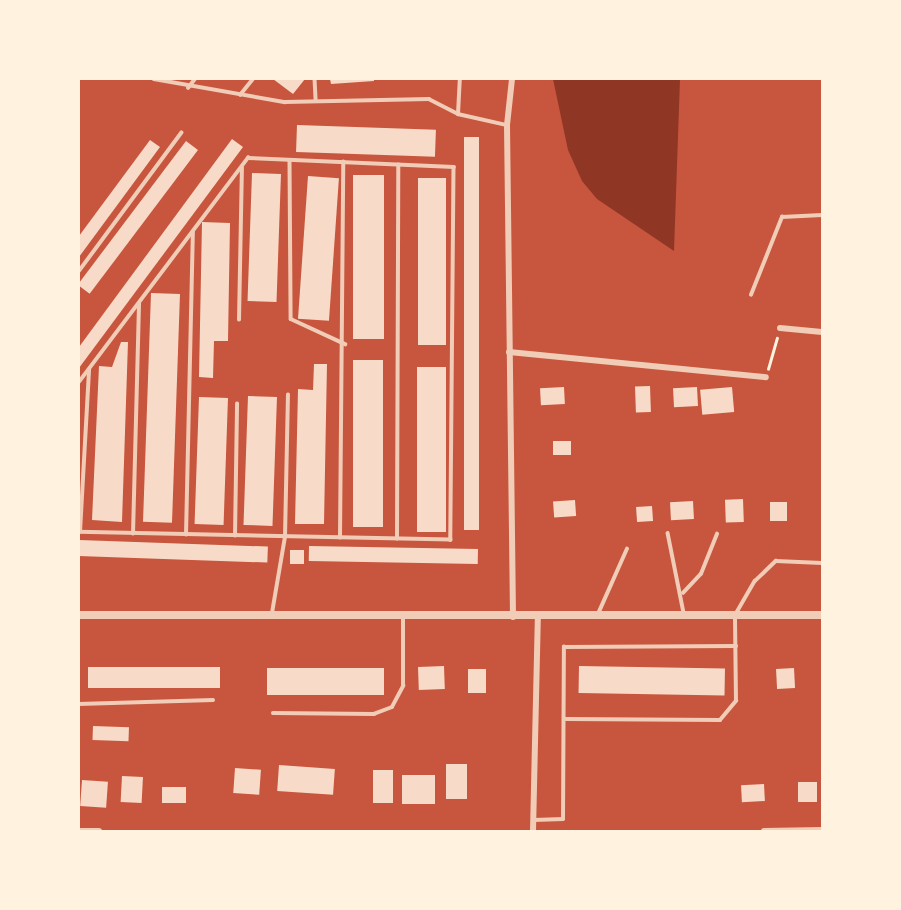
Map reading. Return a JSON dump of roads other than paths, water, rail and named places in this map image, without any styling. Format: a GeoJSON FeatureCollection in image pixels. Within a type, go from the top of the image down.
{"type":"FeatureCollection","features":[{"type":"Feature","properties":{"kind":"street"},"geometry":{"type":"LineString","coordinates":[[512,79],[507,125],[513,617]]}},
{"type":"Feature","properties":{"kind":"street"},"geometry":{"type":"LineString","coordinates":[[780,328],[822,332]]}},
{"type":"Feature","properties":{"kind":"street"},"geometry":{"type":"LineString","coordinates":[[509,352],[766,377]]}},
{"type":"Feature","properties":{"kind":"street"},"geometry":{"type":"LineString","coordinates":[[79,615],[822,615]]}},
{"type":"Feature","properties":{"kind":"street"},"geometry":{"type":"LineString","coordinates":[[533,831],[538,617]]}},
{"type":"Feature","properties":{"kind":"street"},"geometry":{"type":"LineString","coordinates":[[764,831],[822,830]]}},
{"type":"Feature","properties":{"kind":"street"},"geometry":{"type":"LineString","coordinates":[[79,831],[99,831]]}},
{"type":"Feature","properties":{"kind":"lane"},"geometry":{"type":"LineString","coordinates":[[154,79],[187,89],[316,101],[429,99],[458,114],[507,125]]}},
{"type":"Feature","properties":{"kind":"lane"},"geometry":{"type":"LineString","coordinates":[[187,89],[195,79]]}},
{"type":"Feature","properties":{"kind":"lane"},"geometry":{"type":"LineString","coordinates":[[240,95],[253,79]]}},
{"type":"Feature","properties":{"kind":"lane"},"geometry":{"type":"LineString","coordinates":[[315,79],[316,101]]}},
{"type":"Feature","properties":{"kind":"lane"},"geometry":{"type":"LineString","coordinates":[[458,114],[460,79]]}},
{"type":"Feature","properties":{"kind":"lane"},"geometry":{"type":"LineString","coordinates":[[79,271],[181,133]]}},
{"type":"Feature","properties":{"kind":"lane"},"geometry":{"type":"LineString","coordinates":[[79,382],[89,368],[242,165],[248,158],[454,167],[452,540],[79,532],[89,368]]}},
{"type":"Feature","properties":{"kind":"lane"},"geometry":{"type":"LineString","coordinates":[[290,160],[291,319],[345,344]]}},
{"type":"Feature","properties":{"kind":"lane"},"geometry":{"type":"LineString","coordinates":[[340,538],[345,344],[343,162]]}},
{"type":"Feature","properties":{"kind":"lane"},"geometry":{"type":"LineString","coordinates":[[397,539],[398,164]]}},
{"type":"Feature","properties":{"kind":"lane"},"geometry":{"type":"LineString","coordinates":[[239,320],[242,165]]}},
{"type":"Feature","properties":{"kind":"lane"},"geometry":{"type":"LineString","coordinates":[[751,295],[782,216],[822,215]]}},
{"type":"Feature","properties":{"kind":"lane"},"geometry":{"type":"LineString","coordinates":[[186,535],[193,230]]}},
{"type":"Feature","properties":{"kind":"lane"},"geometry":{"type":"LineString","coordinates":[[133,534],[139,302]]}},
{"type":"Feature","properties":{"kind":"lane"},"geometry":{"type":"LineString","coordinates":[[272,615],[285,537],[288,395]]}},
{"type":"Feature","properties":{"kind":"lane"},"geometry":{"type":"LineString","coordinates":[[235,536],[237,404]]}},
{"type":"Feature","properties":{"kind":"lane"},"geometry":{"type":"LineString","coordinates":[[668,533],[683,593],[684,615]]}},
{"type":"Feature","properties":{"kind":"lane"},"geometry":{"type":"LineString","coordinates":[[683,593],[701,574],[717,534]]}},
{"type":"Feature","properties":{"kind":"lane"},"geometry":{"type":"LineString","coordinates":[[598,616],[627,549]]}},
{"type":"Feature","properties":{"kind":"lane"},"geometry":{"type":"LineString","coordinates":[[566,719],[720,720],[736,701],[735,614],[776,561],[822,563]]}},
{"type":"Feature","properties":{"kind":"lane"},"geometry":{"type":"LineString","coordinates":[[273,713],[374,714],[392,707],[403,686],[403,617]]}},
{"type":"Feature","properties":{"kind":"lane"},"geometry":{"type":"LineString","coordinates":[[533,820],[563,818],[566,719],[564,647],[736,646]]}},
{"type":"Feature","properties":{"kind":"lane"},"geometry":{"type":"LineString","coordinates":[[79,704],[213,700]]}}]}
